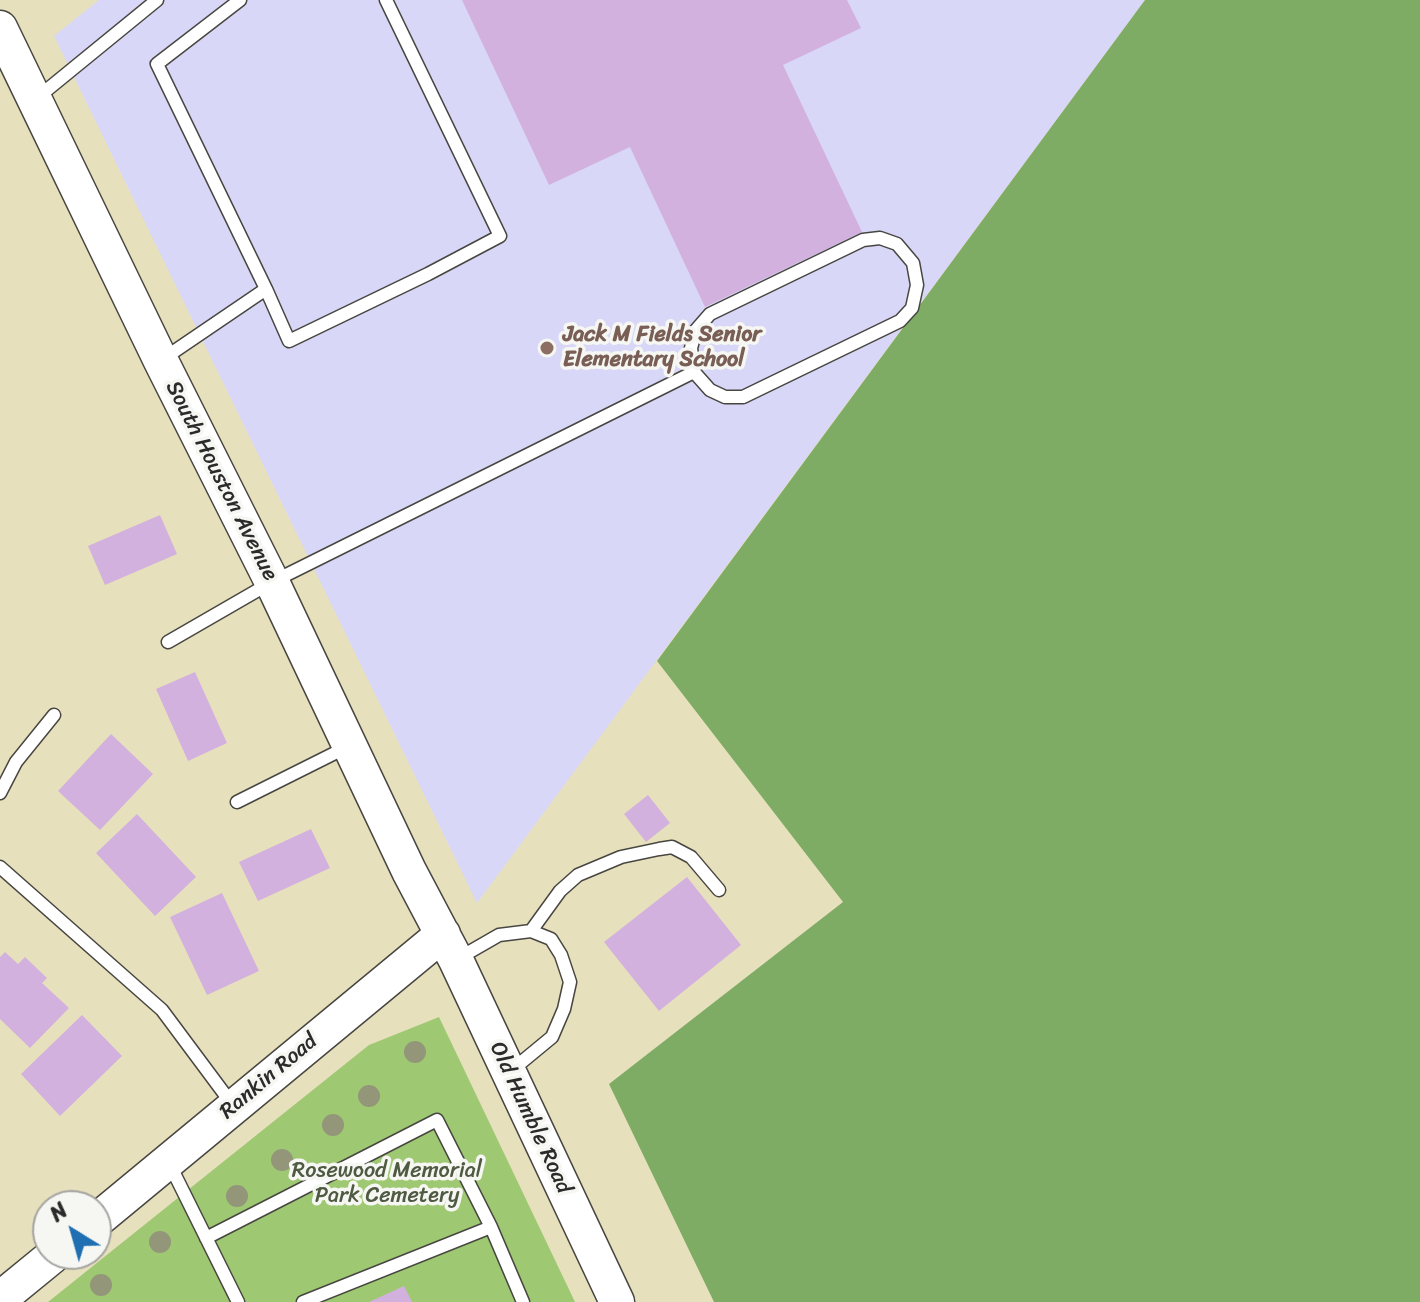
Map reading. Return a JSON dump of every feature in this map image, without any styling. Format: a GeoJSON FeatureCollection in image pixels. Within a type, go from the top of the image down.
{"type":"FeatureCollection","features":[{"type":"Feature","properties":{"kind":"main road","name":"South Houston Avenue"},"geometry":{"type":"LineString","coordinates":[[0,28],[272,582],[409,871],[450,947]]}},
{"type":"Feature","properties":{"kind":"main road","name":"Old Humble Road"},"geometry":{"type":"LineString","coordinates":[[450,947],[617,1302]]}},
{"type":"Feature","properties":{"kind":"main road","name":"Rankin Road"},"geometry":{"type":"LineString","coordinates":[[112,1208],[234,1106],[450,947]]}},
{"type":"Feature","properties":{"kind":"main road"},"geometry":{"type":"LineString","coordinates":[[0,1299],[35,1270]]}},
{"type":"Feature","properties":{"kind":"lane"},"geometry":{"type":"LineString","coordinates":[[35,100],[157,0]]}},
{"type":"Feature","properties":{"kind":"lane"},"geometry":{"type":"LineString","coordinates":[[240,0],[157,64],[289,341],[500,236],[386,0]]}},
{"type":"Feature","properties":{"kind":"lane"},"geometry":{"type":"LineString","coordinates":[[880,238],[897,244],[913,263],[917,285],[912,308],[900,321],[743,397],[725,397],[710,390],[694,372],[691,348],[696,330],[710,314],[863,240],[880,238]]}},
{"type":"Feature","properties":{"kind":"lane"},"geometry":{"type":"LineString","coordinates":[[161,361],[266,289]]}},
{"type":"Feature","properties":{"kind":"lane"},"geometry":{"type":"LineString","coordinates":[[168,642],[272,582],[694,372]]}},
{"type":"Feature","properties":{"kind":"lane"},"geometry":{"type":"LineString","coordinates":[[0,793],[16,762],[54,715]]}},
{"type":"Feature","properties":{"kind":"lane"},"geometry":{"type":"LineString","coordinates":[[237,802],[350,746]]}},
{"type":"Feature","properties":{"kind":"lane"},"geometry":{"type":"LineString","coordinates":[[531,931],[560,891],[578,875],[621,857],[672,847],[681,850],[691,857],[719,890]]}},
{"type":"Feature","properties":{"kind":"lane"},"geometry":{"type":"LineString","coordinates":[[0,867],[162,1010],[234,1106]]}},
{"type":"Feature","properties":{"kind":"lane"},"geometry":{"type":"LineString","coordinates":[[450,947],[531,931],[551,939],[561,955],[570,982],[564,1009],[552,1037],[509,1073]]}},
{"type":"Feature","properties":{"kind":"lane"},"geometry":{"type":"LineString","coordinates":[[206,1238],[437,1120],[491,1227],[523,1302]]}},
{"type":"Feature","properties":{"kind":"lane"},"geometry":{"type":"LineString","coordinates":[[169,1162],[238,1302]]}},
{"type":"Feature","properties":{"kind":"lane"},"geometry":{"type":"LineString","coordinates":[[303,1302],[491,1227]]}},
{"type":"Feature","properties":{"kind":"shaded area","name":"Jack M Fields Senior Elementary School"},"geometry":{"type":"Polygon","coordinates":[[[99,0],[1145,0],[477,903],[54,36],[99,0]]]}},
{"type":"Feature","properties":{"kind":"green space"},"geometry":{"type":"Polygon","coordinates":[[[1145,0],[1420,0],[1420,1302],[714,1302],[609,1084],[843,902],[657,661],[1145,0]]]}},
{"type":"Feature","properties":{"kind":"green space","name":"Rosewood Memorial Park Cemetery"},"geometry":{"type":"Polygon","coordinates":[[[439,1017],[575,1302],[48,1302],[88,1270],[112,1270],[112,1251],[369,1045],[439,1017]]]}},
{"type":"Feature","properties":{"kind":"building"},"geometry":{"type":"Polygon","coordinates":[[[462,0],[847,0],[861,28],[783,65],[862,232],[705,307],[630,147],[549,185],[462,0]]]}},
{"type":"Feature","properties":{"kind":"building"},"geometry":{"type":"Polygon","coordinates":[[[160,515],[177,554],[105,585],[88,546],[160,515]]]}},
{"type":"Feature","properties":{"kind":"building"},"geometry":{"type":"Polygon","coordinates":[[[195,672],[227,743],[188,761],[156,689],[195,672]]]}},
{"type":"Feature","properties":{"kind":"building"},"geometry":{"type":"Polygon","coordinates":[[[111,734],[153,774],[100,830],[58,791],[111,734]]]}},
{"type":"Feature","properties":{"kind":"building"},"geometry":{"type":"Polygon","coordinates":[[[648,795],[670,823],[646,842],[624,814],[648,795]]]}},
{"type":"Feature","properties":{"kind":"building"},"geometry":{"type":"Polygon","coordinates":[[[137,814],[196,877],[155,916],[96,853],[137,814]]]}},
{"type":"Feature","properties":{"kind":"building"},"geometry":{"type":"Polygon","coordinates":[[[311,829],[330,868],[258,901],[239,862],[311,829]]]}},
{"type":"Feature","properties":{"kind":"building"},"geometry":{"type":"Polygon","coordinates":[[[687,877],[741,945],[659,1011],[604,942],[687,877]]]}},
{"type":"Feature","properties":{"kind":"building"},"geometry":{"type":"Polygon","coordinates":[[[222,893],[259,971],[207,995],[170,917],[222,893]]]}},
{"type":"Feature","properties":{"kind":"building"},"geometry":{"type":"Polygon","coordinates":[[[5,952],[18,964],[25,957],[47,978],[42,983],[69,1008],[30,1048],[0,1019],[0,957],[5,952]]]}},
{"type":"Feature","properties":{"kind":"building"},"geometry":{"type":"Polygon","coordinates":[[[82,1015],[122,1056],[60,1116],[21,1074],[82,1015]]]}},
{"type":"Feature","properties":{"kind":"building"},"geometry":{"type":"Polygon","coordinates":[[[404,1286],[412,1302],[369,1302],[404,1286]]]}},
{"type":"Feature","properties":{"kind":"place","name":"Jack M Fields Senior Elementary School"},"geometry":{"type":"Point","coordinates":[547,348]}}]}
